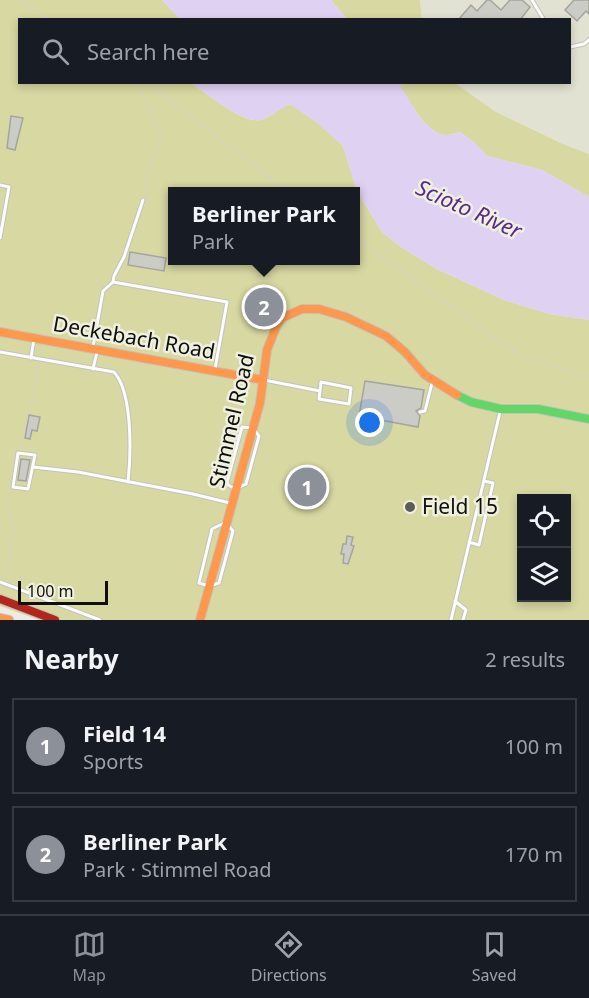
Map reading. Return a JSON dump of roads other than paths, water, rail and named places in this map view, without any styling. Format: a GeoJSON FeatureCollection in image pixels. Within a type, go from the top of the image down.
{"type":"FeatureCollection","features":[{"type":"Feature","properties":{"kind":"main road","name":"Stimmel Road"},"geometry":{"type":"LineString","coordinates":[[200,620],[260,403],[267,350],[277,325],[282,318],[292,312],[320,309],[346,317],[386,336],[405,352],[425,375],[448,391],[471,402],[501,409],[538,409],[589,419]]}},
{"type":"Feature","properties":{"kind":"main road","name":"Deckebach Road"},"geometry":{"type":"LineString","coordinates":[[0,332],[262,380]]}},
{"type":"Feature","properties":{"kind":"main road"},"geometry":{"type":"LineString","coordinates":[[0,599],[55,620]]}},
{"type":"Feature","properties":{"kind":"main road"},"geometry":{"type":"LineString","coordinates":[[0,618],[9,620]]}},
{"type":"Feature","properties":{"kind":"lane"},"geometry":{"type":"LineString","coordinates":[[532,0],[543,18]]}},
{"type":"Feature","properties":{"kind":"lane"},"geometry":{"type":"LineString","coordinates":[[571,47],[584,44],[589,40]]}},
{"type":"Feature","properties":{"kind":"lane"},"geometry":{"type":"LineString","coordinates":[[0,185],[9,187],[0,238]]}},
{"type":"Feature","properties":{"kind":"lane"},"geometry":{"type":"LineString","coordinates":[[93,369],[103,291],[113,282],[124,257],[143,200]]}},
{"type":"Feature","properties":{"kind":"lane"},"geometry":{"type":"LineString","coordinates":[[113,282],[227,302],[214,371]]}},
{"type":"Feature","properties":{"kind":"lane"},"geometry":{"type":"LineString","coordinates":[[31,357],[34,339]]}},
{"type":"Feature","properties":{"kind":"lane"},"geometry":{"type":"LineString","coordinates":[[0,352],[114,372],[119,378],[126,407],[129,443],[128,482]]}},
{"type":"Feature","properties":{"kind":"lane"},"geometry":{"type":"LineString","coordinates":[[262,380],[320,391]]}},
{"type":"Feature","properties":{"kind":"lane"},"geometry":{"type":"LineString","coordinates":[[420,412],[425,411],[432,380]]}},
{"type":"Feature","properties":{"kind":"lane"},"geometry":{"type":"LineString","coordinates":[[321,382],[351,388],[349,404],[319,399],[320,391],[321,382]]}},
{"type":"Feature","properties":{"kind":"lane"},"geometry":{"type":"LineString","coordinates":[[451,620],[501,409]]}},
{"type":"Feature","properties":{"kind":"lane"},"geometry":{"type":"LineString","coordinates":[[18,453],[35,455],[33,467],[28,489],[14,487],[18,453]]}},
{"type":"Feature","properties":{"kind":"lane"},"geometry":{"type":"LineString","coordinates":[[33,467],[78,472],[193,494],[232,504]]}},
{"type":"Feature","properties":{"kind":"lane"},"geometry":{"type":"LineString","coordinates":[[469,542],[479,545],[493,483],[484,481]]}},
{"type":"Feature","properties":{"kind":"lane"},"geometry":{"type":"LineString","coordinates":[[2,582],[100,620]]}},
{"type":"Feature","properties":{"kind":"lane"},"geometry":{"type":"LineString","coordinates":[[456,601],[466,610],[463,620]]}},
{"type":"Feature","properties":{"kind":"water"},"geometry":{"type":"Polygon","coordinates":[[[162,0],[331,0],[346,18],[179,18],[162,0]]]}},
{"type":"Feature","properties":{"kind":"water","name":"Scioto River"},"geometry":{"type":"Polygon","coordinates":[[[192,84],[399,84],[424,122],[438,133],[447,135],[460,132],[487,156],[542,170],[589,197],[589,320],[550,314],[504,300],[437,269],[401,247],[382,232],[360,196],[360,187],[356,187],[343,146],[319,124],[291,105],[261,120],[244,117],[225,107],[192,84]]]}},
{"type":"Feature","properties":{"kind":"place","name":"Berliner Park"},"geometry":{"type":"Point","coordinates":[264,307]}},
{"type":"Feature","properties":{"kind":"place","name":"Field 14"},"geometry":{"type":"Point","coordinates":[307,487]}},
{"type":"Feature","properties":{"kind":"place","name":"Field 15"},"geometry":{"type":"Point","coordinates":[410,507]}}]}
